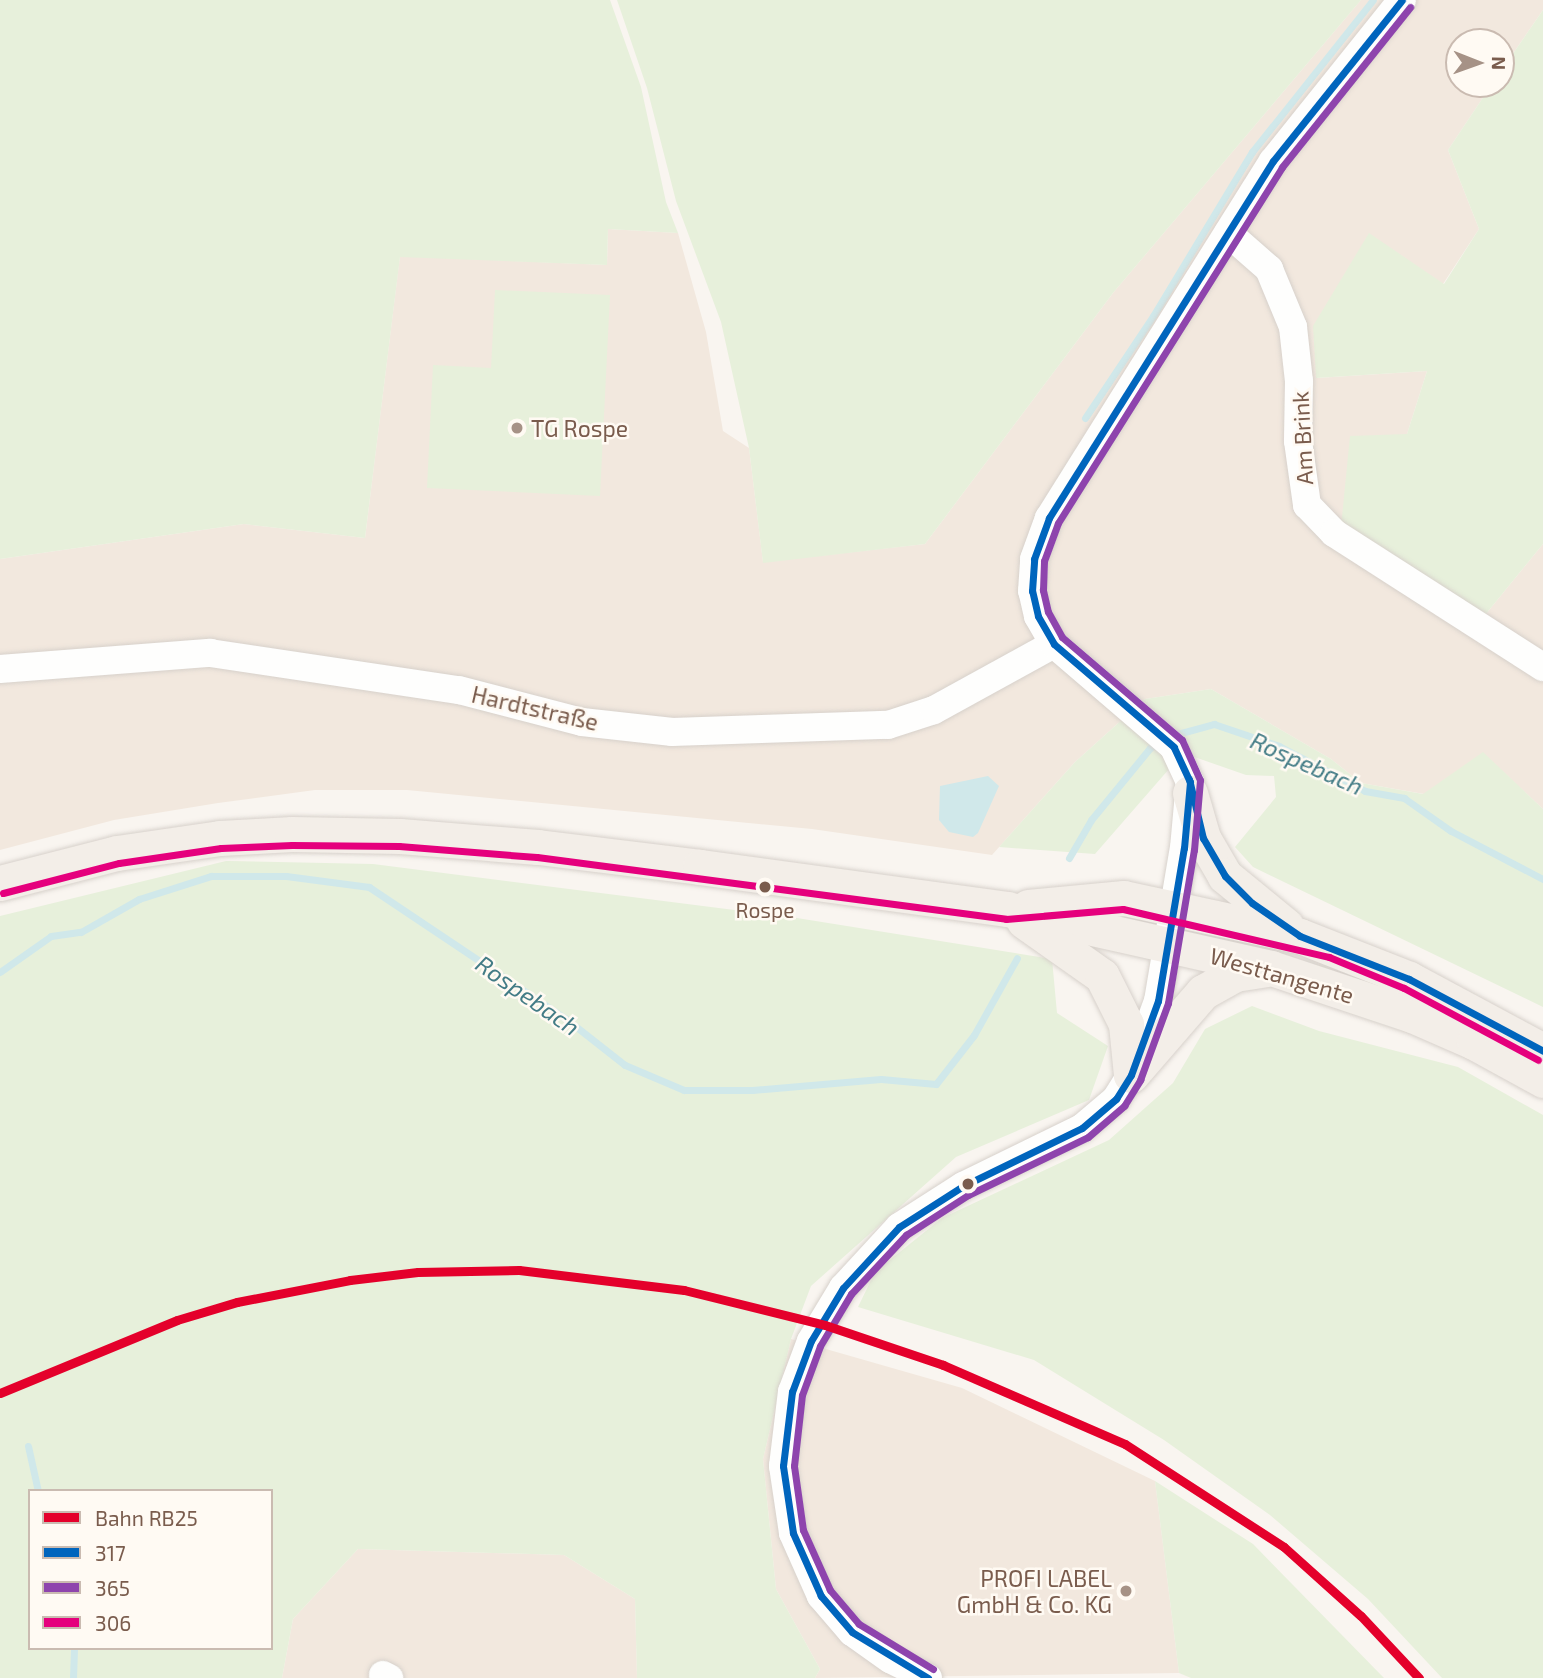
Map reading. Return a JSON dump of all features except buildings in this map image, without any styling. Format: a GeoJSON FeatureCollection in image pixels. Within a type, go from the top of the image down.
{"type":"FeatureCollection","features":[{"type":"Feature","properties":{"kind":"main road"},"geometry":{"type":"LineString","coordinates":[[1190,793],[1203,838],[1225,876],[1252,903],[1300,936]]}},
{"type":"Feature","properties":{"kind":"main road","name":"Westtangente"},"geometry":{"type":"LineString","coordinates":[[0,883],[117,853],[220,838],[400,836],[552,848],[1007,909],[1271,968],[1412,1015],[1474,1041],[1543,1080]]}},
{"type":"Feature","properties":{"kind":"main road","name":"Westtangente"},"geometry":{"type":"LineString","coordinates":[[1007,909],[1124,898],[1300,936],[1409,979],[1543,1051]]}},
{"type":"Feature","properties":{"kind":"main road"},"geometry":{"type":"LineString","coordinates":[[1007,909],[1102,976],[1126,1024],[1131,1075]]}},
{"type":"Feature","properties":{"kind":"main road"},"geometry":{"type":"LineString","coordinates":[[1131,1075],[1203,992],[1235,974],[1271,968]]}},
{"type":"Feature","properties":{"kind":"street"},"geometry":{"type":"LineString","coordinates":[[929,1678],[883,1669],[821,1596],[793,1533],[783,1466],[792,1392],[811,1341],[843,1288],[899,1227],[963,1186],[1082,1128],[1116,1099],[1131,1075],[1158,1001],[1190,793],[1184,765],[1174,747],[1054,644],[1038,615],[1032,591],[1034,559],[1049,519],[1273,162],[1402,0]]}},
{"type":"Feature","properties":{"kind":"street","name":"Am Brink"},"geometry":{"type":"LineString","coordinates":[[1228,233],[1269,269],[1293,327],[1299,381],[1298,440],[1307,505],[1334,533],[1543,667]]}},
{"type":"Feature","properties":{"kind":"street","name":"Hardtstraße"},"geometry":{"type":"LineString","coordinates":[[0,669],[210,653],[458,691],[582,722],[672,732],[888,725],[934,710],[1054,644]]}},
{"type":"Feature","properties":{"kind":"shaded area"},"geometry":{"type":"Polygon","coordinates":[[[1361,0],[1543,0],[1543,10],[1515,51],[1515,28],[1445,28],[1445,98],[1483,98],[1448,150],[1479,229],[1443,284],[1369,234],[1317,378],[1427,371],[1407,434],[1481,620],[1543,544],[1543,809],[1483,753],[1424,794],[1361,783],[1331,759],[1211,689],[1145,699],[1075,762],[992,855],[812,829],[407,790],[315,790],[218,803],[114,820],[0,850],[0,559],[244,524],[365,538],[400,256],[607,265],[608,229],[678,233],[706,332],[723,431],[749,448],[763,562],[925,544],[1113,293],[1361,0]]]}},
{"type":"Feature","properties":{"kind":"shaded area"},"geometry":{"type":"Polygon","coordinates":[[[791,1339],[962,1388],[1155,1481],[1179,1673],[815,1678],[820,1669],[776,1589],[763,1459],[791,1339]]]}},
{"type":"Feature","properties":{"kind":"shaded area"},"geometry":{"type":"Polygon","coordinates":[[[358,1549],[564,1555],[635,1599],[637,1678],[282,1678],[293,1619],[358,1549]]]}},
{"type":"Feature","properties":{"kind":"green space"},"geometry":{"type":"Polygon","coordinates":[[[0,0],[610,0],[641,87],[666,202],[678,233],[608,229],[607,265],[400,257],[365,538],[244,524],[0,559],[0,0]]]}},
{"type":"Feature","properties":{"kind":"green space"},"geometry":{"type":"Polygon","coordinates":[[[617,0],[1361,0],[1113,293],[925,544],[763,563],[749,448],[721,322],[676,201],[647,88],[617,0]]]}},
{"type":"Feature","properties":{"kind":"green space"},"geometry":{"type":"Polygon","coordinates":[[[1543,10],[1543,544],[1481,620],[1341,527],[1350,436],[1407,434],[1427,371],[1316,378],[1313,326],[1369,233],[1444,284],[1479,229],[1448,150],[1483,98],[1515,98],[1515,51],[1543,10]]]}},
{"type":"Feature","properties":{"kind":"green space","name":"TG Rospe"},"geometry":{"type":"Polygon","coordinates":[[[495,290],[610,295],[600,496],[427,488],[433,365],[491,368],[495,290]]]}},
{"type":"Feature","properties":{"kind":"green space"},"geometry":{"type":"Polygon","coordinates":[[[1211,689],[1331,759],[1361,783],[1423,794],[1483,752],[1543,809],[1543,1007],[1253,867],[1235,847],[1276,797],[1274,776],[1246,775],[1183,753],[1095,854],[999,847],[1075,762],[1145,699],[1211,689]]]}},
{"type":"Feature","properties":{"kind":"green space"},"geometry":{"type":"Polygon","coordinates":[[[226,861],[373,864],[797,918],[1052,959],[1057,1013],[1108,1046],[1089,1100],[956,1157],[811,1286],[791,1339],[763,1459],[776,1589],[820,1669],[815,1678],[637,1678],[635,1599],[564,1555],[358,1549],[293,1619],[282,1678],[0,1678],[0,916],[226,861]]]}},
{"type":"Feature","properties":{"kind":"green space"},"geometry":{"type":"Polygon","coordinates":[[[1252,1006],[1319,1031],[1458,1067],[1543,1115],[1543,1678],[1442,1678],[1368,1599],[1270,1515],[1164,1440],[1034,1360],[858,1307],[875,1272],[942,1218],[1109,1140],[1173,1083],[1205,1029],[1252,1006]]]}},
{"type":"Feature","properties":{"kind":"green space"},"geometry":{"type":"Polygon","coordinates":[[[1155,1481],[1253,1544],[1384,1678],[1191,1678],[1179,1673],[1155,1481]]]}},
{"type":"Feature","properties":{"kind":"water"},"geometry":{"type":"Polygon","coordinates":[[[988,776],[999,786],[978,833],[973,837],[949,832],[939,820],[940,786],[988,776]]]}},
{"type":"Feature","properties":{"kind":"waterway"},"geometry":{"type":"LineString","coordinates":[[1085,418],[1153,316],[1252,152],[1373,0]]}},
{"type":"Feature","properties":{"kind":"waterway","name":"Rospebach"},"geometry":{"type":"LineString","coordinates":[[1170,736],[1214,724],[1279,746],[1365,791],[1404,798],[1451,831],[1543,879]]}},
{"type":"Feature","properties":{"kind":"waterway","name":"Rospebach"},"geometry":{"type":"LineString","coordinates":[[1069,858],[1091,820],[1150,748],[1160,742]]}},
{"type":"Feature","properties":{"kind":"waterway","name":"Rospebach"},"geometry":{"type":"LineString","coordinates":[[0,972],[51,936],[81,932],[139,899],[211,876],[286,876],[369,887],[565,1018],[625,1065],[684,1090],[752,1090],[881,1079],[936,1084],[974,1035],[1017,958]]}},
{"type":"Feature","properties":{"kind":"waterway"},"geometry":{"type":"LineString","coordinates":[[28,1446],[38,1489]]}},
{"type":"Feature","properties":{"kind":"waterway"},"geometry":{"type":"LineString","coordinates":[[73,1678],[74,1650]]}},
{"type":"Feature","properties":{"kind":"rail line","name":"RB25"},"geometry":{"type":"LineString","coordinates":[[0,1393],[177,1320],[237,1302],[350,1280],[418,1272],[519,1270],[684,1290],[825,1325],[943,1365],[1125,1444],[1284,1547],[1361,1616],[1419,1678]]}},
{"type":"Feature","properties":{"kind":"transit line","name":"317"},"geometry":{"type":"LineString","coordinates":[[928,1678],[852,1632],[821,1596],[793,1533],[783,1466],[792,1392],[811,1341],[843,1288],[899,1227],[963,1186],[1082,1128],[1116,1099],[1131,1075],[1158,1001],[1184,848],[1190,782],[1174,747],[1054,644],[1038,616],[1032,591],[1034,559],[1049,518],[1273,161],[1402,0]]}},
{"type":"Feature","properties":{"kind":"transit line","name":"365"},"geometry":{"type":"LineString","coordinates":[[933,1669],[859,1624],[830,1590],[803,1530],[794,1466],[802,1395],[820,1346],[851,1294],[906,1235],[968,1195],[1088,1137],[1124,1106],[1140,1080],[1168,1003],[1194,850],[1200,780],[1182,740],[1062,637],[1048,612],[1043,590],[1044,561],[1058,523],[1282,167],[1410,7]]}},
{"type":"Feature","properties":{"kind":"transit line","name":"317"},"geometry":{"type":"LineString","coordinates":[[1189,779],[1203,838],[1225,876],[1252,903],[1300,936],[1409,979],[1543,1051]]}},
{"type":"Feature","properties":{"kind":"transit line","name":"306"},"geometry":{"type":"LineString","coordinates":[[3,893],[119,863],[221,848],[292,845],[399,846],[537,857],[1006,919],[1123,909],[1329,957],[1404,988],[1538,1060]]}},
{"type":"Feature","properties":{"kind":"place","name":"TG Rospe"},"geometry":{"type":"Point","coordinates":[517,428]}},
{"type":"Feature","properties":{"kind":"place","name":"Rospe"},"geometry":{"type":"Point","coordinates":[765,887]}},
{"type":"Feature","properties":{"kind":"place","name":"PROFI LABEL GmbH & Co. KG"},"geometry":{"type":"Point","coordinates":[1126,1591]}}]}
